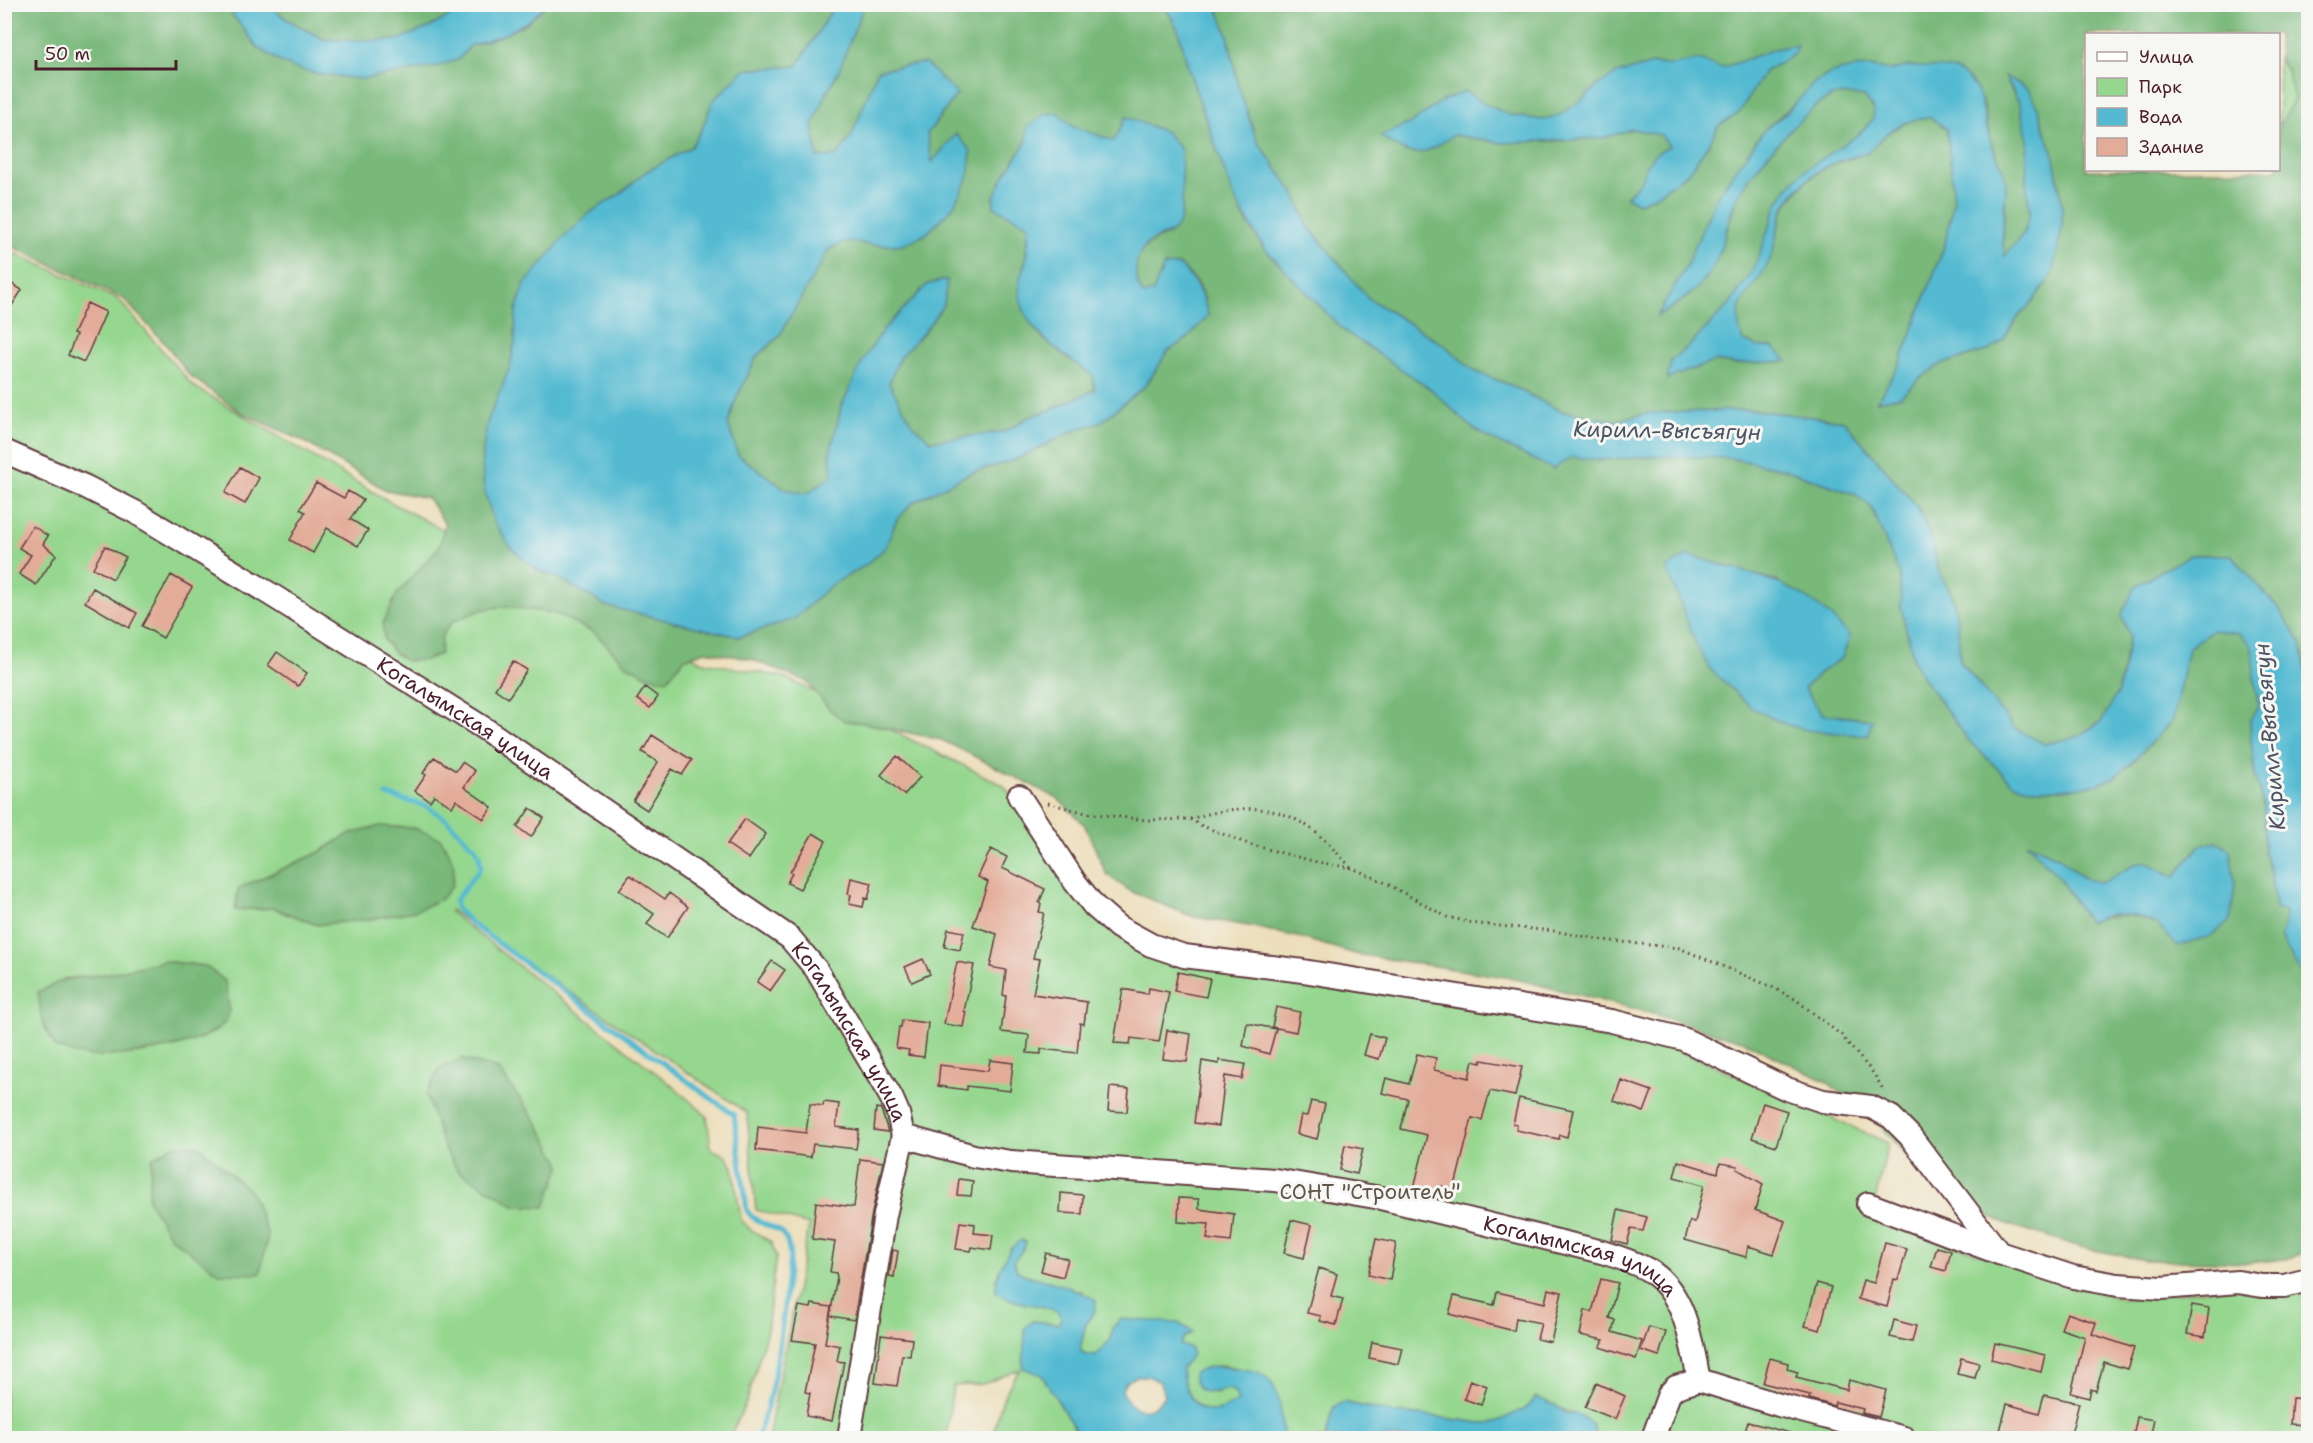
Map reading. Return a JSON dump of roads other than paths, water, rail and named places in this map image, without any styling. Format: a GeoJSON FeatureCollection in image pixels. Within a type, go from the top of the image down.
{"type":"FeatureCollection","features":[{"type":"Feature","properties":{"kind":"street","name":"Когалымская улица"},"geometry":{"type":"LineString","coordinates":[[4,451],[86,487],[135,512],[270,594],[485,729],[790,938],[816,969],[891,1097],[898,1113],[903,1136],[974,1156],[1011,1162],[1275,1180],[1331,1189],[1381,1198],[1602,1252],[1635,1263],[1652,1272],[1668,1289],[1681,1310],[1699,1380]]}},
{"type":"Feature","properties":{"kind":"street"},"geometry":{"type":"LineString","coordinates":[[1019,796],[1094,906],[1118,927],[1151,945],[1184,956],[1292,969],[1612,1021],[1683,1039],[1787,1089],[1823,1101],[1871,1107],[1891,1117],[1910,1136],[1999,1252]]}},
{"type":"Feature","properties":{"kind":"street"},"geometry":{"type":"LineString","coordinates":[[849,1438],[885,1215],[903,1136]]}},
{"type":"Feature","properties":{"kind":"street"},"geometry":{"type":"LineString","coordinates":[[1868,1204],[2073,1277],[2118,1285],[2162,1288],[2238,1282],[2262,1286],[2284,1286],[2308,1280]]}},
{"type":"Feature","properties":{"kind":"street"},"geometry":{"type":"LineString","coordinates":[[1653,1438],[1669,1394],[1676,1387],[1699,1380],[1779,1405],[1904,1438]]}},
{"type":"Feature","properties":{"kind":"water"},"geometry":{"type":"Polygon","coordinates":[[[225,5],[268,5],[288,20],[323,39],[356,41],[397,40],[430,27],[455,13],[464,5],[546,5],[527,22],[505,34],[470,46],[459,59],[438,66],[363,79],[318,74],[294,68],[279,61],[258,48],[225,5]]]}},
{"type":"Feature","properties":{"kind":"water"},"geometry":{"type":"Polygon","coordinates":[[[835,5],[864,5],[838,72],[813,125],[817,157],[837,156],[851,137],[878,70],[925,63],[957,94],[927,134],[932,162],[956,134],[971,151],[968,179],[952,208],[926,234],[902,245],[872,245],[847,241],[829,249],[779,336],[756,358],[736,399],[728,424],[738,455],[785,489],[806,494],[832,476],[830,453],[841,408],[862,362],[883,330],[928,284],[947,280],[944,304],[924,332],[900,357],[889,383],[912,424],[931,441],[1004,432],[1029,417],[1095,390],[1093,376],[1056,349],[1034,327],[1026,315],[1019,285],[1026,258],[1029,225],[994,207],[994,197],[1002,180],[1026,142],[1027,128],[1044,114],[1058,113],[1072,126],[1114,141],[1126,117],[1166,132],[1181,150],[1183,197],[1180,220],[1174,230],[1151,241],[1140,252],[1136,266],[1137,281],[1143,295],[1153,292],[1164,266],[1180,265],[1198,288],[1208,316],[1188,338],[1168,351],[1146,385],[1102,421],[1075,430],[1015,460],[970,473],[912,503],[896,521],[886,547],[866,565],[831,585],[794,619],[739,637],[606,606],[559,578],[538,570],[511,548],[494,522],[484,489],[482,459],[487,423],[510,367],[515,340],[516,311],[524,285],[563,238],[591,212],[620,194],[644,173],[691,147],[703,127],[713,101],[744,70],[797,66],[835,5]]]}},
{"type":"Feature","properties":{"kind":"water","name":"Кирилл-Высъягун"},"geometry":{"type":"Polygon","coordinates":[[[1165,5],[1216,5],[1228,35],[1238,85],[1257,141],[1294,193],[1308,226],[1368,298],[1444,345],[1474,371],[1512,386],[1560,411],[1615,421],[1648,413],[1752,410],[1844,421],[1918,508],[1932,541],[1939,573],[1952,595],[1958,626],[1960,661],[2014,728],[2044,744],[2077,737],[2102,721],[2118,692],[2129,636],[2122,614],[2135,587],[2191,555],[2231,555],[2279,609],[2301,643],[2307,680],[2308,766],[2304,771],[2308,785],[2308,982],[2280,936],[2284,927],[2285,912],[2275,909],[2271,874],[2264,853],[2264,808],[2255,775],[2251,740],[2250,721],[2259,705],[2252,646],[2239,633],[2213,630],[2188,648],[2173,720],[2113,778],[2094,785],[2063,789],[2034,789],[2014,784],[1970,742],[1914,662],[1901,606],[1900,575],[1871,507],[1855,494],[1784,469],[1729,458],[1659,456],[1598,460],[1572,457],[1553,469],[1471,427],[1432,390],[1343,330],[1264,248],[1234,198],[1189,71],[1179,32],[1165,5]]]}},
{"type":"Feature","properties":{"kind":"water"},"geometry":{"type":"Polygon","coordinates":[[[1797,45],[1793,55],[1764,72],[1739,113],[1718,126],[1710,142],[1687,174],[1653,197],[1639,203],[1627,197],[1641,181],[1651,158],[1669,146],[1661,135],[1632,129],[1603,138],[1503,143],[1454,135],[1434,148],[1418,153],[1401,149],[1381,136],[1413,122],[1440,102],[1465,91],[1486,105],[1510,115],[1542,120],[1558,116],[1616,74],[1653,64],[1672,65],[1698,60],[1722,68],[1778,48],[1797,45]]]}},
{"type":"Feature","properties":{"kind":"water"},"geometry":{"type":"Polygon","coordinates":[[[1911,66],[1948,68],[1957,71],[1973,84],[1978,92],[1990,139],[2006,180],[2003,231],[2005,256],[2024,233],[2030,212],[2026,184],[2028,140],[2020,104],[2005,76],[2028,89],[2039,110],[2053,152],[2062,204],[2062,228],[2052,275],[2030,305],[2017,318],[2003,340],[1990,350],[1941,364],[1918,380],[1901,396],[1877,401],[1900,364],[1945,244],[1954,200],[1947,129],[1929,117],[1899,126],[1867,152],[1821,170],[1800,186],[1784,208],[1771,258],[1762,275],[1744,299],[1738,316],[1743,341],[1759,347],[1772,347],[1788,361],[1735,364],[1715,361],[1667,379],[1671,361],[1729,305],[1754,269],[1777,205],[1786,190],[1802,172],[1859,134],[1873,119],[1874,109],[1864,97],[1837,95],[1826,100],[1797,123],[1781,139],[1742,188],[1736,199],[1719,255],[1705,279],[1686,297],[1657,316],[1686,267],[1716,198],[1764,130],[1787,112],[1815,82],[1831,73],[1853,68],[1873,67],[1891,70],[1911,66]]]}},
{"type":"Feature","properties":{"kind":"water"},"geometry":{"type":"Polygon","coordinates":[[[1688,555],[1776,582],[1815,603],[1833,618],[1850,637],[1842,658],[1822,671],[1804,688],[1822,714],[1872,720],[1868,736],[1806,730],[1782,723],[1752,708],[1710,669],[1696,644],[1667,568],[1688,555]]]}},
{"type":"Feature","properties":{"kind":"water"},"geometry":{"type":"Polygon","coordinates":[[[2026,842],[2060,858],[2082,877],[2102,883],[2136,864],[2146,862],[2175,877],[2199,846],[2217,842],[2230,850],[2235,885],[2230,921],[2210,936],[2177,946],[2157,924],[2136,916],[2112,914],[2088,922],[2058,876],[2026,842]]]}},
{"type":"Feature","properties":{"kind":"water"},"geometry":{"type":"Polygon","coordinates":[[[1021,1240],[1026,1242],[1014,1261],[1017,1271],[1096,1300],[1095,1311],[1086,1323],[1080,1349],[1085,1355],[1096,1356],[1111,1339],[1112,1328],[1121,1319],[1178,1323],[1193,1332],[1183,1338],[1180,1345],[1190,1348],[1193,1354],[1182,1368],[1184,1383],[1195,1403],[1208,1411],[1216,1411],[1238,1401],[1235,1392],[1228,1389],[1210,1393],[1201,1390],[1193,1374],[1199,1371],[1221,1366],[1257,1372],[1271,1383],[1276,1391],[1281,1410],[1283,1438],[1078,1438],[1042,1375],[1023,1368],[1025,1328],[1033,1321],[1058,1324],[1061,1318],[1058,1312],[1011,1300],[996,1292],[997,1278],[1002,1263],[1021,1240]],[[1137,1376],[1126,1382],[1122,1390],[1130,1403],[1141,1409],[1153,1407],[1164,1396],[1160,1382],[1148,1376],[1137,1376]]]}},
{"type":"Feature","properties":{"kind":"water"},"geometry":{"type":"Polygon","coordinates":[[[1536,1397],[1555,1405],[1566,1413],[1578,1414],[1592,1423],[1595,1430],[1588,1438],[1548,1438],[1525,1433],[1517,1438],[1325,1438],[1334,1407],[1343,1402],[1393,1413],[1487,1424],[1499,1421],[1528,1407],[1536,1397]]]}},
{"type":"Feature","properties":{"kind":"waterway"},"geometry":{"type":"LineString","coordinates":[[387,795],[426,806],[446,819],[475,848],[481,867],[455,901],[457,909],[472,924],[734,1115],[747,1211],[761,1223],[780,1231],[785,1236],[790,1257],[775,1372],[757,1438]]}},
{"type":"Feature","properties":{"kind":"park label","name":"СОНТ \"Строитель\""},"geometry":{"type":"Point","coordinates":[1370,1192]}}]}
